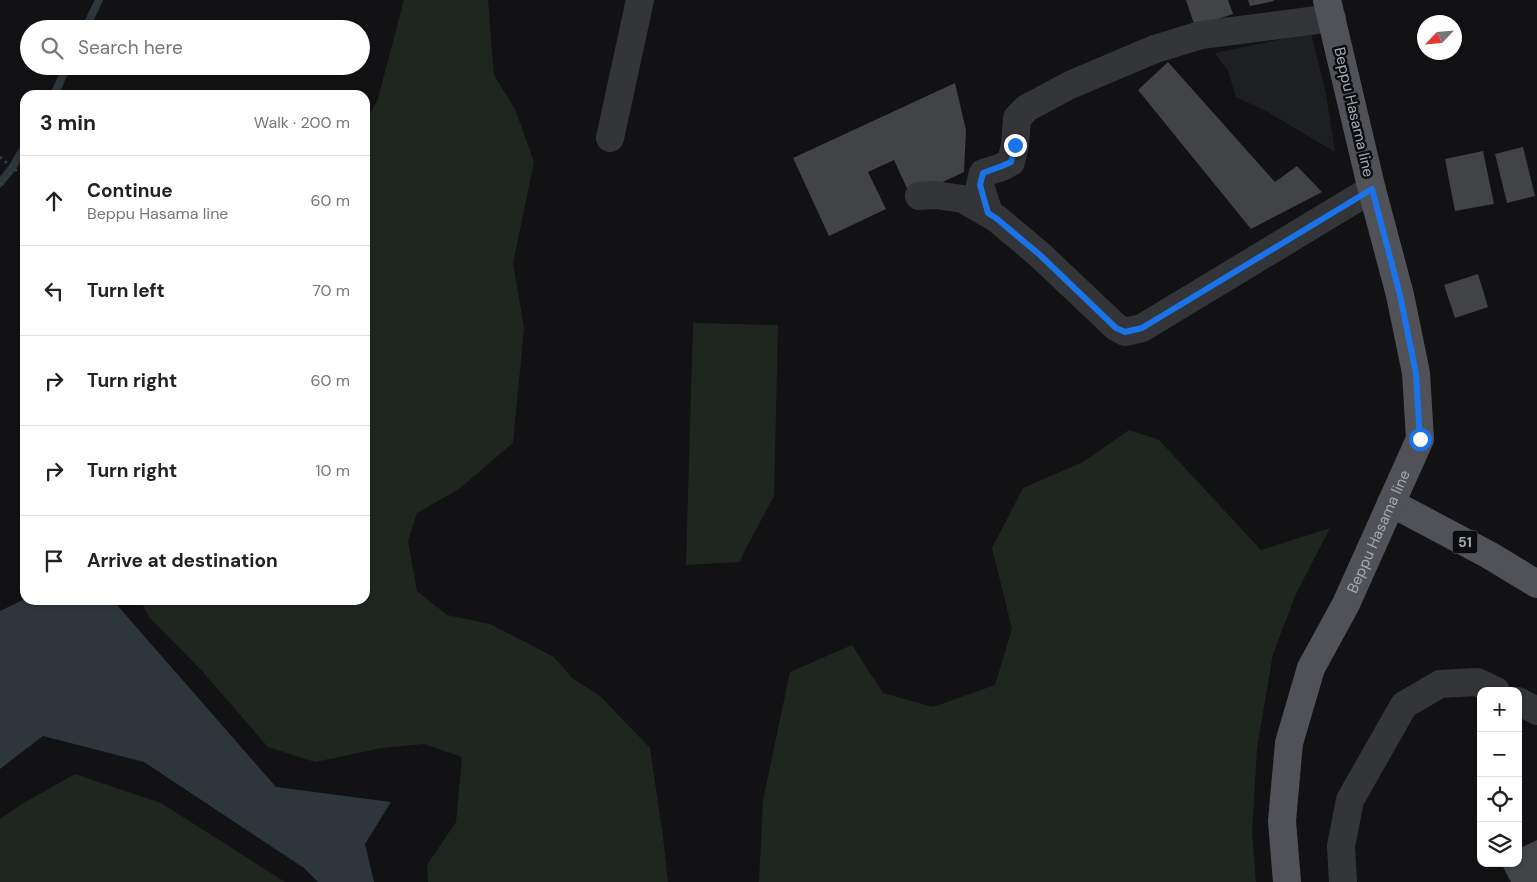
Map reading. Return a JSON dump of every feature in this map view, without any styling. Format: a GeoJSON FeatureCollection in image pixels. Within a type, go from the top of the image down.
{"type":"FeatureCollection","features":[{"type":"Feature","properties":{"kind":"main road","name":"Beppu Hasama line"},"geometry":{"type":"LineString","coordinates":[[1287,882],[1282,821],[1289,743],[1311,668],[1346,604],[1420,439],[1416,374],[1400,295],[1372,189],[1329,9]]}},
{"type":"Feature","properties":{"kind":"main road","name":"51"},"geometry":{"type":"LineString","coordinates":[[1392,503],[1489,555],[1537,584]]}},
{"type":"Feature","properties":{"kind":"street"},"geometry":{"type":"LineString","coordinates":[[610,138],[640,0]]}},
{"type":"Feature","properties":{"kind":"street"},"geometry":{"type":"LineString","coordinates":[[988,213],[980,185],[983,173],[1011,162],[1015,145],[1017,118],[1027,108],[1070,85],[1155,48],[1201,35],[1329,9]]}},
{"type":"Feature","properties":{"kind":"street"},"geometry":{"type":"LineString","coordinates":[[919,196],[936,195],[963,198],[996,218],[1040,255],[1116,328],[1125,332],[1142,328],[1372,189]]}},
{"type":"Feature","properties":{"kind":"street"},"geometry":{"type":"LineString","coordinates":[[1343,882],[1341,846],[1350,800],[1404,705],[1440,684],[1477,682],[1488,687]]}},
{"type":"Feature","properties":{"kind":"street"},"geometry":{"type":"LineString","coordinates":[[1522,703],[1537,712]]}},
{"type":"Feature","properties":{"kind":"path"},"geometry":{"type":"LineString","coordinates":[[0,157],[20,173]]}},
{"type":"Feature","properties":{"kind":"path"},"geometry":{"type":"LineString","coordinates":[[0,184],[14,169]]}},
{"type":"Feature","properties":{"kind":"shaded area"},"geometry":{"type":"Polygon","coordinates":[[[404,0],[488,0],[494,75],[515,109],[534,162],[513,263],[524,328],[513,443],[459,489],[417,513],[408,541],[417,591],[447,615],[490,624],[554,657],[572,678],[600,696],[650,748],[668,882],[428,882],[427,865],[456,822],[462,757],[424,744],[382,748],[315,762],[268,747],[202,671],[149,617],[143,605],[370,605],[370,112],[377,102],[404,0]]]}},
{"type":"Feature","properties":{"kind":"shaded area"},"geometry":{"type":"Polygon","coordinates":[[[1311,33],[1326,94],[1335,152],[1266,111],[1236,97],[1228,71],[1215,53],[1311,33]]]}},
{"type":"Feature","properties":{"kind":"shaded area"},"geometry":{"type":"Polygon","coordinates":[[[693,323],[778,325],[774,496],[740,562],[686,565],[693,323]]]}},
{"type":"Feature","properties":{"kind":"shaded area"},"geometry":{"type":"Polygon","coordinates":[[[1129,430],[1159,440],[1261,550],[1330,528],[1295,596],[1273,654],[1257,748],[1252,832],[1256,882],[759,882],[763,800],[790,672],[852,645],[883,693],[933,707],[995,685],[1012,629],[992,548],[1023,488],[1083,462],[1129,430]]]}},
{"type":"Feature","properties":{"kind":"shaded area"},"geometry":{"type":"Polygon","coordinates":[[[20,601],[20,605],[117,605],[276,787],[391,802],[365,844],[374,882],[318,882],[304,868],[144,762],[43,736],[0,769],[0,611],[20,601]]]}},
{"type":"Feature","properties":{"kind":"shaded area"},"geometry":{"type":"Polygon","coordinates":[[[75,774],[161,803],[285,882],[0,882],[0,819],[22,804],[75,774]]]}},
{"type":"Feature","properties":{"kind":"building"},"geometry":{"type":"Polygon","coordinates":[[[1186,0],[1228,0],[1233,14],[1195,27],[1186,0]]]}},
{"type":"Feature","properties":{"kind":"building"},"geometry":{"type":"Polygon","coordinates":[[[1248,0],[1274,0],[1274,1],[1250,6],[1248,0]]]}},
{"type":"Feature","properties":{"kind":"building"},"geometry":{"type":"Polygon","coordinates":[[[1168,62],[1275,182],[1297,166],[1322,192],[1251,229],[1138,90],[1168,62]]]}},
{"type":"Feature","properties":{"kind":"building"},"geometry":{"type":"Polygon","coordinates":[[[955,83],[966,130],[964,172],[911,197],[894,160],[868,172],[886,209],[829,236],[793,158],[955,83]]]}},
{"type":"Feature","properties":{"kind":"building"},"geometry":{"type":"Polygon","coordinates":[[[1523,147],[1535,196],[1507,203],[1495,154],[1523,147]]]}},
{"type":"Feature","properties":{"kind":"building"},"geometry":{"type":"Polygon","coordinates":[[[1483,151],[1494,204],[1455,211],[1445,159],[1483,151]]]}},
{"type":"Feature","properties":{"kind":"building"},"geometry":{"type":"Polygon","coordinates":[[[1478,274],[1488,307],[1455,318],[1444,285],[1478,274]]]}},
{"type":"Feature","properties":{"kind":"building"},"geometry":{"type":"Polygon","coordinates":[[[1537,840],[1537,882],[1511,882],[1503,867],[1522,867],[1522,847],[1537,840]]]}},
{"type":"Feature","properties":{"kind":"waterway"},"geometry":{"type":"LineString","coordinates":[[89,20],[99,0]]}},
{"type":"Feature","properties":{"kind":"waterway"},"geometry":{"type":"LineString","coordinates":[[56,90],[63,75]]}},
{"type":"Feature","properties":{"kind":"waterway"},"geometry":{"type":"LineString","coordinates":[[0,183],[20,154]]}},
{"type":"Feature","properties":{"kind":"route"},"geometry":{"type":"LineString","coordinates":[[1015,145],[1011,162],[983,173],[980,185],[988,213],[1040,255],[1116,328],[1125,332],[1142,328],[1372,189],[1400,295],[1416,374],[1420,439]]}}]}
